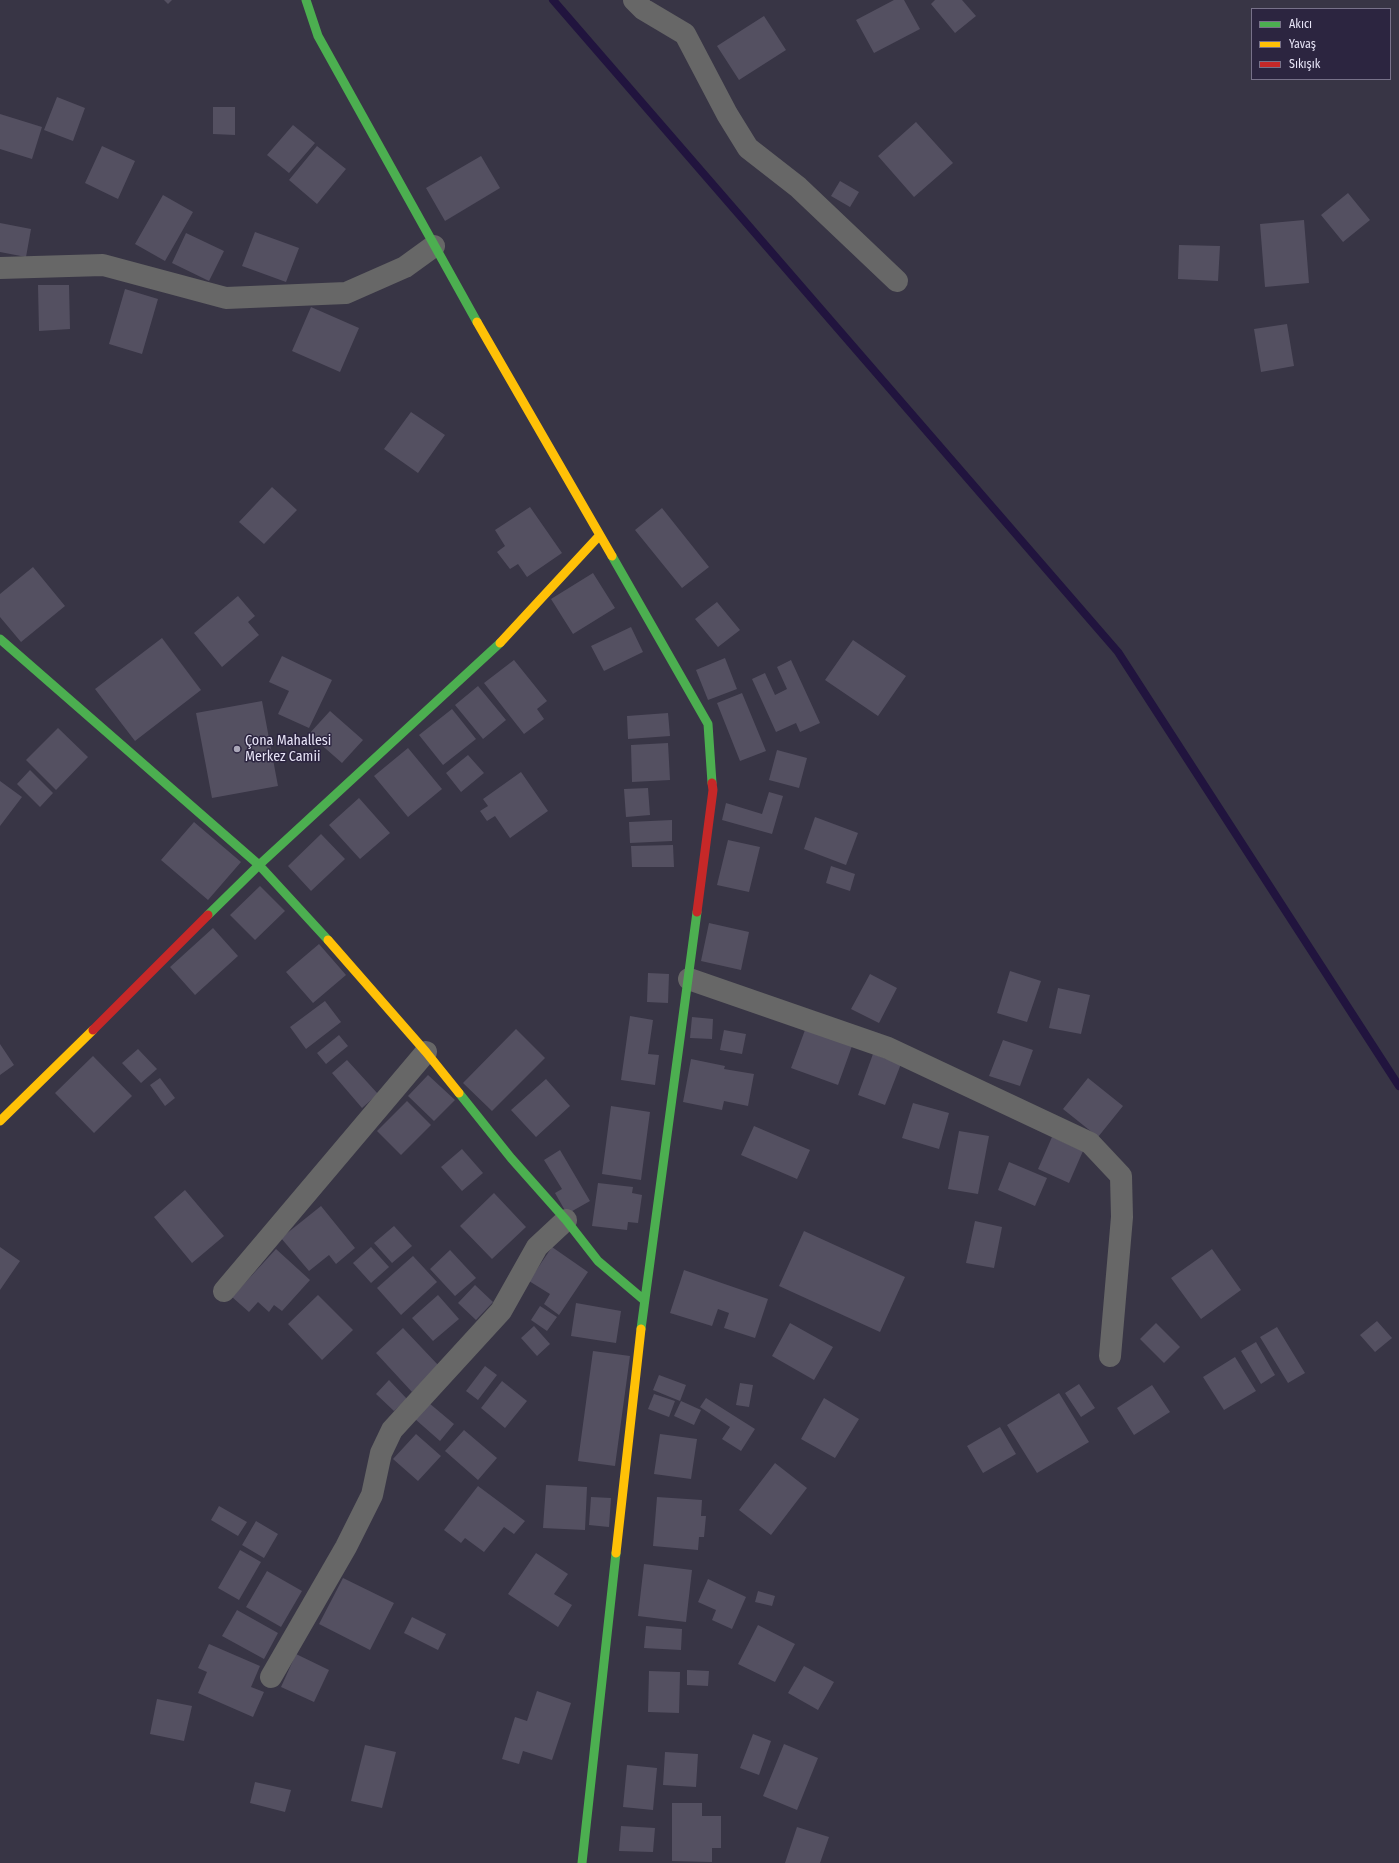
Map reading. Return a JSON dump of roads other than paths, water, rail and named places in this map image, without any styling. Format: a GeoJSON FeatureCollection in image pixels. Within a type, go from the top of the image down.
{"type":"FeatureCollection","features":[{"type":"Feature","properties":{"kind":"street"},"geometry":{"type":"LineString","coordinates":[[306,0],[318,36],[434,246],[708,724],[713,790],[689,979],[644,1300],[582,1863]]}},
{"type":"Feature","properties":{"kind":"street"},"geometry":{"type":"LineString","coordinates":[[634,0],[643,9],[685,34],[727,114],[748,148],[798,187],[897,281]]}},
{"type":"Feature","properties":{"kind":"street"},"geometry":{"type":"LineString","coordinates":[[0,268],[103,265],[226,298],[346,293],[405,267],[434,246]]}},
{"type":"Feature","properties":{"kind":"street"},"geometry":{"type":"LineString","coordinates":[[0,1121],[259,865],[512,632],[599,536]]}},
{"type":"Feature","properties":{"kind":"street"},"geometry":{"type":"LineString","coordinates":[[0,639],[259,865],[356,971],[426,1052],[511,1158],[566,1220],[598,1261],[644,1300]]}},
{"type":"Feature","properties":{"kind":"street"},"geometry":{"type":"LineString","coordinates":[[689,979],[888,1048],[1090,1143],[1121,1176],[1122,1217],[1110,1356]]}},
{"type":"Feature","properties":{"kind":"street"},"geometry":{"type":"LineString","coordinates":[[224,1290],[426,1052]]}},
{"type":"Feature","properties":{"kind":"street"},"geometry":{"type":"LineString","coordinates":[[271,1677],[346,1547],[372,1495],[381,1453],[392,1430],[501,1311],[537,1247],[566,1220]]}},
{"type":"Feature","properties":{"kind":"waterway"},"geometry":{"type":"LineString","coordinates":[[553,0],[1118,652],[1399,1086]]}},
{"type":"Feature","properties":{"kind":"place","name":"Çona Mahallesi Merkez Camii"},"geometry":{"type":"Point","coordinates":[237,749]}}]}
